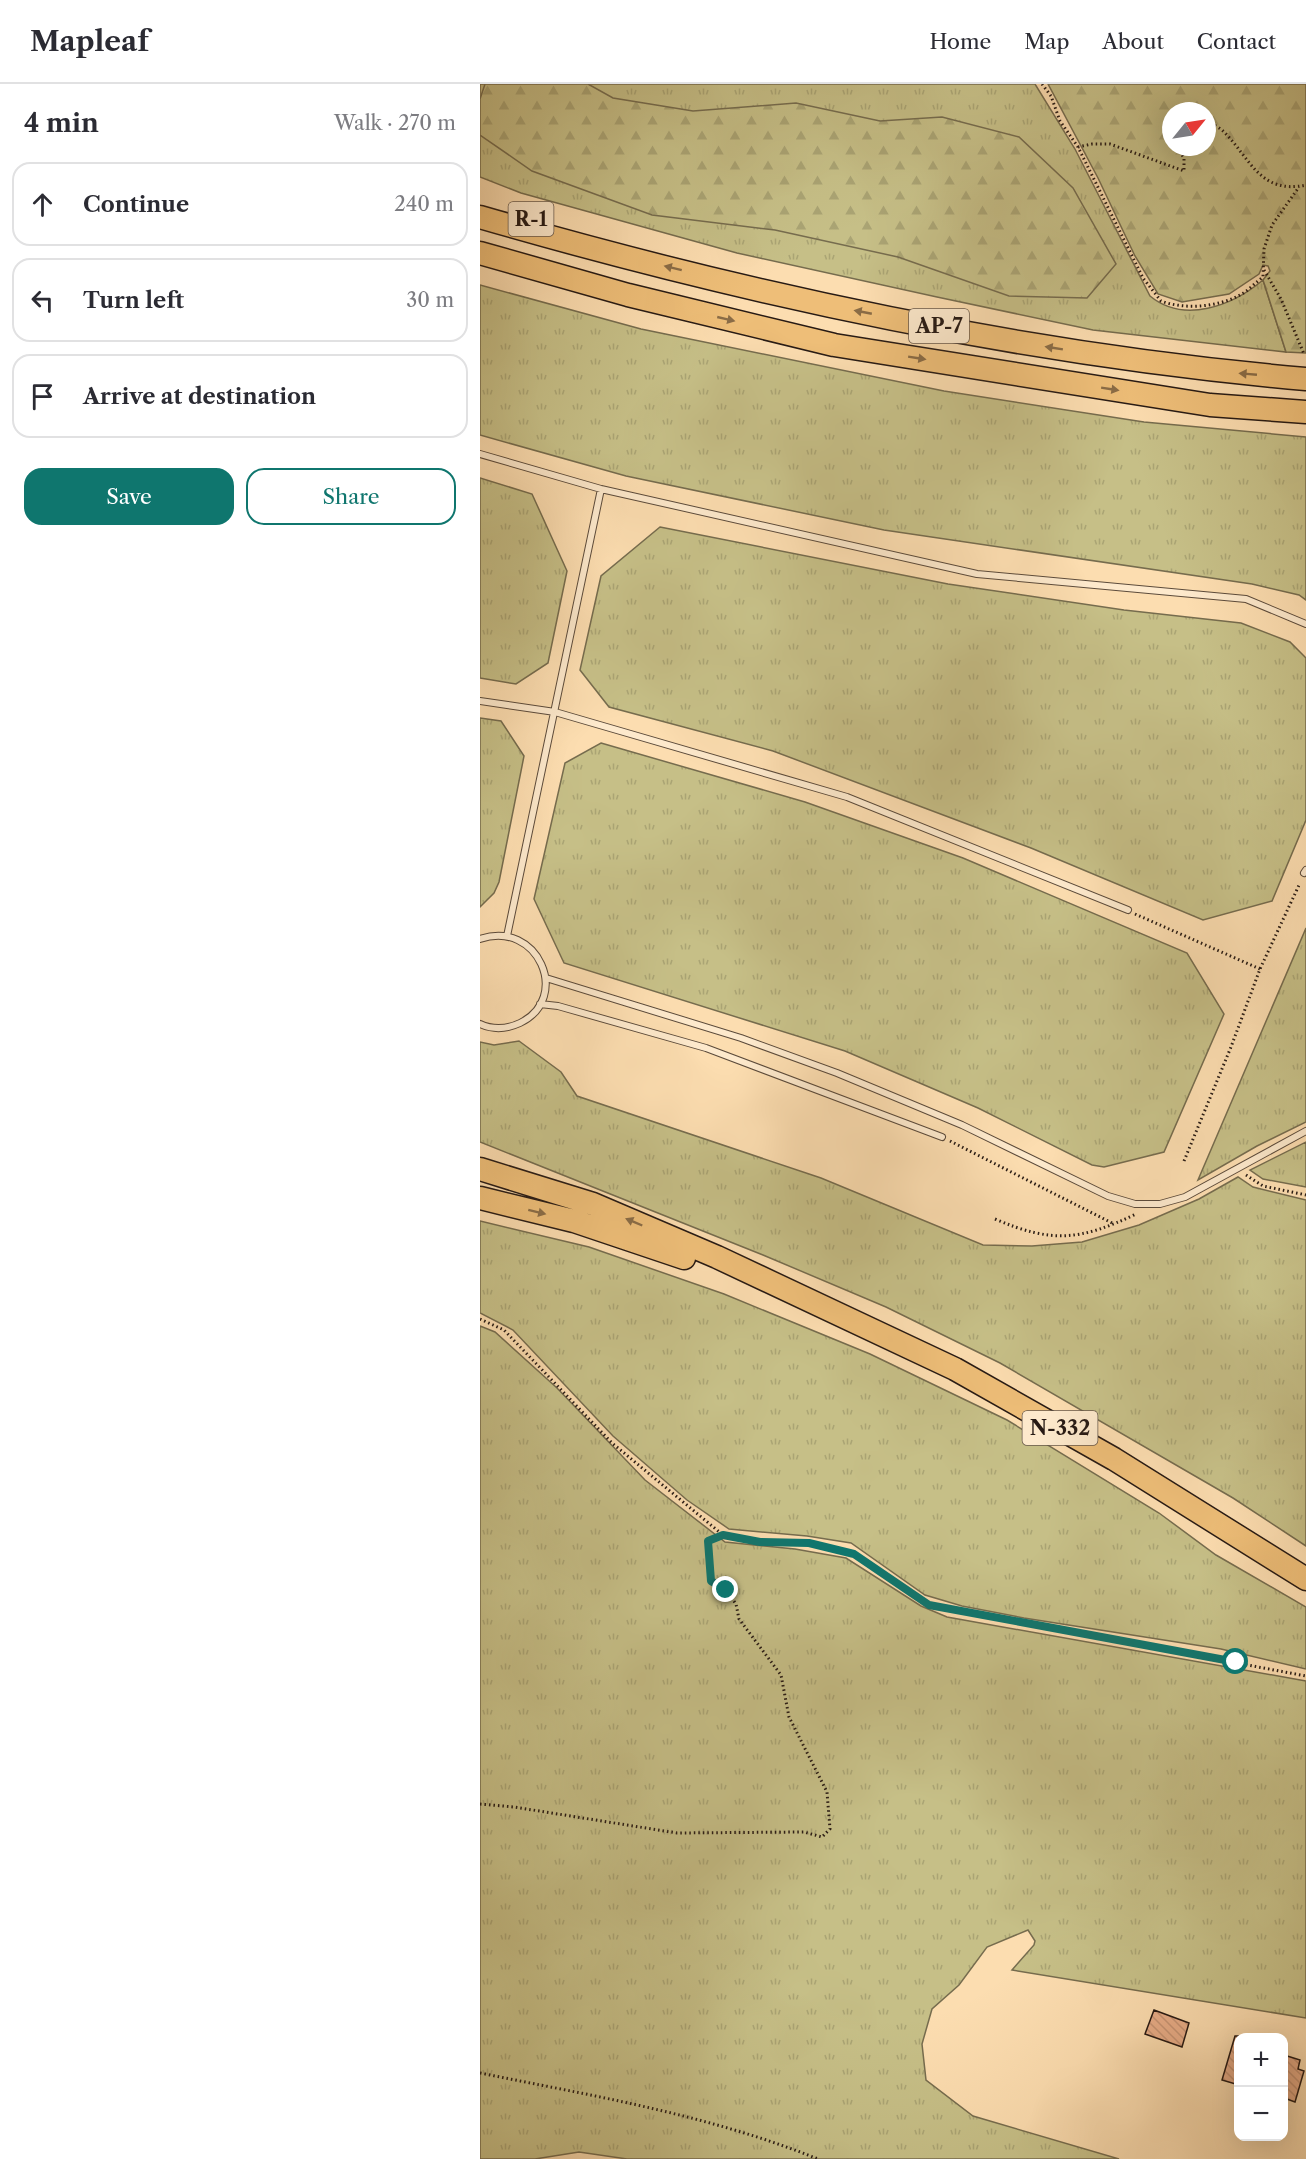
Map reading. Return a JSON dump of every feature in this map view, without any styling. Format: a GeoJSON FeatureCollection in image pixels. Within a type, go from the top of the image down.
{"type":"FeatureCollection","features":[{"type":"Feature","properties":{"kind":"highway","name":"R-1"},"geometry":{"type":"LineString","coordinates":[[480,202],[556,227],[577,245]]}},
{"type":"Feature","properties":{"kind":"highway","name":"AP-7"},"geometry":{"type":"LineString","coordinates":[[480,217],[577,245],[800,299],[1053,348],[1227,372],[1306,379]]}},
{"type":"Feature","properties":{"kind":"highway","name":"AP-7"},"geometry":{"type":"LineString","coordinates":[[480,253],[628,296],[834,345],[1210,405],[1306,412]]}},
{"type":"Feature","properties":{"kind":"highway"},"geometry":{"type":"LineString","coordinates":[[480,268],[597,300],[628,296]]}},
{"type":"Feature","properties":{"kind":"highway","name":"N-332"},"geometry":{"type":"LineString","coordinates":[[480,1169],[593,1204],[802,1297],[955,1369],[1134,1471],[1306,1579]]}},
{"type":"Feature","properties":{"kind":"highway","name":"N-332"},"geometry":{"type":"LineString","coordinates":[[480,1198],[574,1221],[802,1297]]}},
{"type":"Feature","properties":{"kind":"lane"},"geometry":{"type":"LineString","coordinates":[[480,454],[601,489],[978,574],[1246,599],[1306,624]]}},
{"type":"Feature","properties":{"kind":"lane"},"geometry":{"type":"LineString","coordinates":[[507,936],[601,489]]}},
{"type":"Feature","properties":{"kind":"lane"},"geometry":{"type":"LineString","coordinates":[[480,701],[555,712],[847,797],[1128,910]]}},
{"type":"Feature","properties":{"kind":"lane"},"geometry":{"type":"LineString","coordinates":[[480,939],[507,936],[521,941],[533,950],[542,963],[546,978],[540,1004],[525,1021],[512,1027],[497,1028],[480,1024]]}},
{"type":"Feature","properties":{"kind":"lane"},"geometry":{"type":"LineString","coordinates":[[546,978],[741,1038],[837,1072],[962,1125],[1108,1196],[1135,1204],[1160,1203],[1185,1197],[1306,1131]]}},
{"type":"Feature","properties":{"kind":"lane"},"geometry":{"type":"LineString","coordinates":[[540,1004],[558,1006],[706,1047],[942,1137]]}},
{"type":"Feature","properties":{"kind":"path"},"geometry":{"type":"LineString","coordinates":[[1042,84],[1051,96],[1060,121],[1078,147],[1143,278],[1161,301],[1195,307],[1213,303],[1240,295],[1263,277],[1264,249],[1272,225],[1299,187]]}},
{"type":"Feature","properties":{"kind":"path"},"geometry":{"type":"LineString","coordinates":[[1216,126],[1223,130],[1255,172],[1281,186],[1306,185]]}},
{"type":"Feature","properties":{"kind":"path"},"geometry":{"type":"LineString","coordinates":[[1078,147],[1110,144],[1184,171],[1183,156]]}},
{"type":"Feature","properties":{"kind":"path"},"geometry":{"type":"LineString","coordinates":[[1264,270],[1281,299],[1304,354]]}},
{"type":"Feature","properties":{"kind":"path"},"geometry":{"type":"LineString","coordinates":[[1184,1161],[1260,969],[1305,872]]}},
{"type":"Feature","properties":{"kind":"path"},"geometry":{"type":"LineString","coordinates":[[1128,910],[1260,969]]}},
{"type":"Feature","properties":{"kind":"path"},"geometry":{"type":"LineString","coordinates":[[942,1137],[1114,1224]]}},
{"type":"Feature","properties":{"kind":"path"},"geometry":{"type":"LineString","coordinates":[[1234,1169],[1263,1186],[1306,1195]]}},
{"type":"Feature","properties":{"kind":"path"},"geometry":{"type":"LineString","coordinates":[[996,1219],[1028,1233],[1061,1237],[1100,1231],[1160,1203]]}},
{"type":"Feature","properties":{"kind":"path"},"geometry":{"type":"LineString","coordinates":[[480,1319],[504,1330],[612,1443],[723,1535],[760,1542],[809,1543],[854,1554],[929,1605],[1306,1676]]}},
{"type":"Feature","properties":{"kind":"path"},"geometry":{"type":"LineString","coordinates":[[480,1804],[514,1807],[677,1833],[804,1832],[822,1837],[830,1829],[827,1792],[789,1717],[781,1675],[740,1619],[736,1604],[726,1590],[711,1581],[708,1541],[723,1535]]}},
{"type":"Feature","properties":{"kind":"path"},"geometry":{"type":"LineString","coordinates":[[480,2073],[677,2113],[776,2142],[818,2159]]}},
{"type":"Feature","properties":{"kind":"green space"},"geometry":{"type":"Polygon","coordinates":[[[480,84],[1035,84],[1075,149],[1150,296],[1178,309],[1208,308],[1237,297],[1263,280],[1286,352],[1093,330],[737,253],[521,193],[480,177],[480,84]]]}},
{"type":"Feature","properties":{"kind":"green space"},"geometry":{"type":"Polygon","coordinates":[[[485,84],[588,84],[613,98],[693,111],[796,103],[880,121],[942,117],[1019,137],[1073,188],[1116,264],[1087,298],[1009,296],[898,257],[775,230],[652,215],[532,171],[480,135],[480,99],[485,84]]]}},
{"type":"Feature","properties":{"kind":"green space"},"geometry":{"type":"Polygon","coordinates":[[[1048,84],[1306,84],[1306,353],[1286,352],[1263,280],[1270,271],[1268,266],[1263,265],[1259,274],[1229,294],[1182,302],[1158,294],[1135,256],[1098,178],[1048,84]]]}},
{"type":"Feature","properties":{"kind":"green space"},"geometry":{"type":"Polygon","coordinates":[[[480,285],[641,329],[944,391],[1144,422],[1306,437],[1306,600],[1299,595],[1252,584],[884,530],[626,476],[480,435],[480,285]]]}},
{"type":"Feature","properties":{"kind":"green space"},"geometry":{"type":"Polygon","coordinates":[[[480,478],[532,494],[567,571],[548,663],[516,684],[480,678],[480,478]]]}},
{"type":"Feature","properties":{"kind":"green space"},"geometry":{"type":"Polygon","coordinates":[[[660,527],[948,584],[1124,610],[1241,623],[1290,642],[1306,658],[1306,820],[1272,901],[1203,920],[1031,848],[773,751],[609,707],[580,670],[601,576],[660,527]]]}},
{"type":"Feature","properties":{"kind":"green space"},"geometry":{"type":"Polygon","coordinates":[[[480,718],[501,721],[524,756],[499,882],[494,893],[480,907],[480,718]]]}},
{"type":"Feature","properties":{"kind":"green space"},"geometry":{"type":"Polygon","coordinates":[[[601,743],[805,802],[963,858],[1187,953],[1224,1014],[1164,1152],[1104,1167],[1092,1165],[978,1108],[845,1051],[564,963],[534,899],[565,763],[601,743]]]}},
{"type":"Feature","properties":{"kind":"green space"},"geometry":{"type":"Polygon","coordinates":[[[1306,928],[1306,1122],[1257,1146],[1198,1180],[1306,928]]]}},
{"type":"Feature","properties":{"kind":"green space"},"geometry":{"type":"Polygon","coordinates":[[[519,1041],[561,1072],[577,1096],[821,1178],[983,1245],[1032,1246],[1082,1242],[1139,1225],[1199,1199],[1238,1177],[1253,1187],[1306,1200],[1306,1546],[1233,1498],[1000,1363],[886,1307],[763,1255],[480,1142],[480,1042],[494,1045],[519,1041]]]}},
{"type":"Feature","properties":{"kind":"green space"},"geometry":{"type":"Polygon","coordinates":[[[1306,1142],[1306,1187],[1263,1179],[1250,1170],[1306,1142]]]}},
{"type":"Feature","properties":{"kind":"green space"},"geometry":{"type":"Polygon","coordinates":[[[480,1221],[589,1247],[724,1294],[870,1354],[1007,1420],[1159,1513],[1216,1555],[1306,1607],[1306,1669],[1221,1649],[962,1606],[925,1595],[851,1543],[807,1536],[729,1529],[687,1500],[613,1436],[513,1330],[480,1313],[480,1221]]]}},
{"type":"Feature","properties":{"kind":"green space"},"geometry":{"type":"Polygon","coordinates":[[[480,1326],[495,1332],[557,1388],[645,1480],[725,1542],[795,1549],[846,1558],[921,1606],[947,1617],[1306,1681],[1306,2018],[1012,1970],[1034,1945],[1035,1941],[1028,1930],[987,1947],[959,1985],[932,2009],[922,2044],[926,2080],[973,2116],[1119,2159],[627,2159],[579,2152],[535,2159],[480,2159],[480,1326]]]}},
{"type":"Feature","properties":{"kind":"building"},"geometry":{"type":"Polygon","coordinates":[[[1154,2010],[1189,2023],[1182,2047],[1145,2034],[1154,2010]]]}},
{"type":"Feature","properties":{"kind":"building"},"geometry":{"type":"Polygon","coordinates":[[[1234,2039],[1234,2084],[1222,2080],[1234,2039]]]}},
{"type":"Feature","properties":{"kind":"building"},"geometry":{"type":"Polygon","coordinates":[[[1288,2056],[1300,2060],[1298,2069],[1304,2071],[1295,2102],[1288,2099],[1288,2056]]]}},
{"type":"Feature","properties":{"kind":"route"},"geometry":{"type":"LineString","coordinates":[[726,1590],[711,1581],[708,1541],[723,1535],[760,1542],[809,1543],[854,1554],[929,1605],[1236,1662]]}}]}
